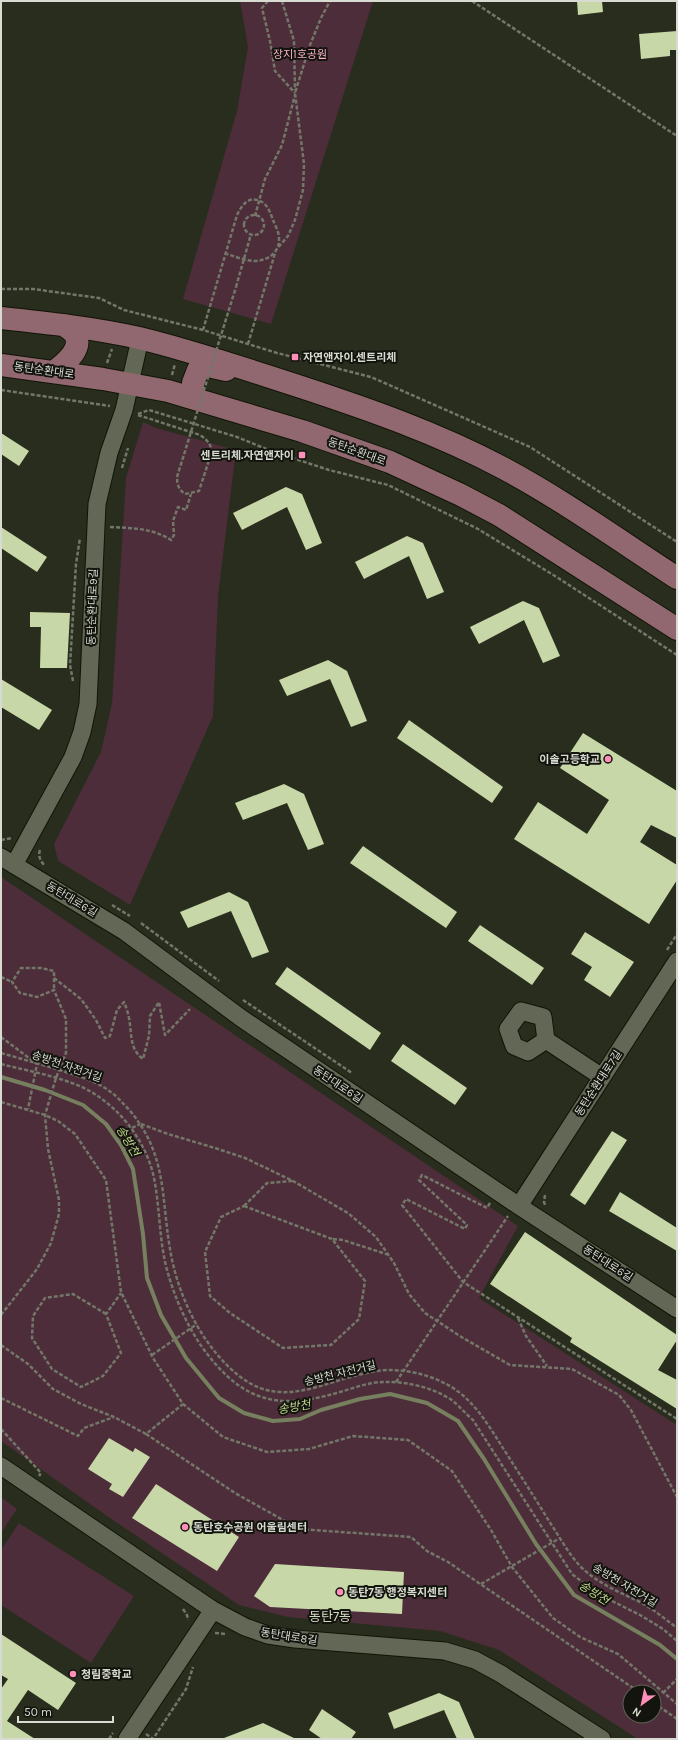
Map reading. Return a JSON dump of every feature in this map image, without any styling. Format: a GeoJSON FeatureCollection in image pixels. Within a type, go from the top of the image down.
{"type":"FeatureCollection","features":[{"type":"Feature","properties":{"kind":"main road"},"geometry":{"type":"LineString","coordinates":[[1,318],[64,325],[140,338],[197,353],[402,421],[468,451],[542,491],[677,578]]}},
{"type":"Feature","properties":{"kind":"main road"},"geometry":{"type":"LineString","coordinates":[[55,371],[69,360],[75,350],[77,342],[74,333],[64,325]]}},
{"type":"Feature","properties":{"kind":"main road","name":"동탄순환대로"},"geometry":{"type":"LineString","coordinates":[[1,365],[55,371],[103,379],[194,398],[302,431],[413,472],[461,495],[530,534],[677,629]]}},
{"type":"Feature","properties":{"kind":"main road"},"geometry":{"type":"LineString","coordinates":[[194,398],[192,383],[195,376],[198,370],[208,366],[265,375]]}},
{"type":"Feature","properties":{"kind":"street","name":"동탄순환대로9길"},"geometry":{"type":"LineString","coordinates":[[8,861],[73,757],[82,732],[88,704],[97,504],[109,453],[124,410],[140,338]]}},
{"type":"Feature","properties":{"kind":"street","name":"동탄대로6길"},"geometry":{"type":"LineString","coordinates":[[8,861],[124,931],[241,1018],[514,1210],[677,1309]]}},
{"type":"Feature","properties":{"kind":"street","name":"동탄순환대로7길"},"geometry":{"type":"LineString","coordinates":[[514,1210],[602,1077],[671,957]]}},
{"type":"Feature","properties":{"kind":"street"},"geometry":{"type":"LineString","coordinates":[[546,1040],[602,1077]]}},
{"type":"Feature","properties":{"kind":"street","name":"동탄대로8길"},"geometry":{"type":"LineString","coordinates":[[1,1466],[212,1610],[245,1627],[268,1635],[295,1639],[445,1651],[475,1660],[502,1674],[602,1739]]}},
{"type":"Feature","properties":{"kind":"street"},"geometry":{"type":"LineString","coordinates":[[121,1734],[212,1610]]}},
{"type":"Feature","properties":{"kind":"path"},"geometry":{"type":"LineString","coordinates":[[268,1],[262,8],[275,71],[296,93]]}},
{"type":"Feature","properties":{"kind":"path"},"geometry":{"type":"LineString","coordinates":[[227,254],[244,260],[256,261],[267,259],[288,236],[295,220],[303,190],[304,164],[296,93],[294,41],[282,1]]}},
{"type":"Feature","properties":{"kind":"path"},"geometry":{"type":"LineString","coordinates":[[255,216],[265,179],[282,145],[310,45],[330,1]]}},
{"type":"Feature","properties":{"kind":"path"},"geometry":{"type":"LineString","coordinates":[[472,1],[677,136]]}},
{"type":"Feature","properties":{"kind":"path"},"geometry":{"type":"LineString","coordinates":[[203,330],[227,254],[237,215],[241,207],[252,199],[259,200],[268,207],[279,238],[248,344]]}},
{"type":"Feature","properties":{"kind":"path"},"geometry":{"type":"LineString","coordinates":[[255,216],[262,221],[263,227],[257,234],[251,234],[244,228],[245,222],[249,217],[255,216]]}},
{"type":"Feature","properties":{"kind":"path"},"geometry":{"type":"LineString","coordinates":[[137,414],[200,435],[207,440],[211,445],[212,451],[199,491],[191,494],[185,494],[181,491],[177,484],[177,477],[236,287],[251,234]]}},
{"type":"Feature","properties":{"kind":"path"},"geometry":{"type":"LineString","coordinates":[[1,289],[33,290],[99,298],[124,310],[203,330],[277,353],[371,377],[530,447],[677,542]]}},
{"type":"Feature","properties":{"kind":"path"},"geometry":{"type":"LineString","coordinates":[[103,379],[124,310]]}},
{"type":"Feature","properties":{"kind":"path"},"geometry":{"type":"LineString","coordinates":[[1,390],[110,406],[108,412]]}},
{"type":"Feature","properties":{"kind":"path"},"geometry":{"type":"LineString","coordinates":[[137,414],[149,410],[237,437],[271,451],[329,470],[388,485],[478,529],[555,576],[677,655]]}},
{"type":"Feature","properties":{"kind":"path"},"geometry":{"type":"LineString","coordinates":[[135,422],[137,414]]}},
{"type":"Feature","properties":{"kind":"path"},"geometry":{"type":"LineString","coordinates":[[121,472],[129,443]]}},
{"type":"Feature","properties":{"kind":"path"},"geometry":{"type":"LineString","coordinates":[[110,527],[139,528],[152,531],[171,540],[174,535],[173,521],[178,507],[186,510],[191,494]]}},
{"type":"Feature","properties":{"kind":"path"},"geometry":{"type":"LineString","coordinates":[[110,535],[111,520]]}},
{"type":"Feature","properties":{"kind":"path"},"geometry":{"type":"LineString","coordinates":[[74,685],[70,664],[76,564],[80,534]]}},
{"type":"Feature","properties":{"kind":"path"},"geometry":{"type":"LineString","coordinates":[[1,840],[9,840],[14,837]]}},
{"type":"Feature","properties":{"kind":"path"},"geometry":{"type":"LineString","coordinates":[[44,844],[39,855],[40,860],[44,865]]}},
{"type":"Feature","properties":{"kind":"path"},"geometry":{"type":"LineString","coordinates":[[106,901],[132,918]]}},
{"type":"Feature","properties":{"kind":"path"},"geometry":{"type":"LineString","coordinates":[[138,922],[225,986]]}},
{"type":"Feature","properties":{"kind":"path"},"geometry":{"type":"LineString","coordinates":[[671,957],[677,934]]}},
{"type":"Feature","properties":{"kind":"path"},"geometry":{"type":"LineString","coordinates":[[1,1315],[37,1269],[51,1243],[56,1229],[59,1214],[59,1200],[48,1149],[45,1115],[56,1078],[66,1053],[66,1019],[54,990],[54,971],[41,968],[21,968],[12,982]]}},
{"type":"Feature","properties":{"kind":"path"},"geometry":{"type":"LineString","coordinates":[[1,977],[12,982],[20,994],[36,997],[54,990]]}},
{"type":"Feature","properties":{"kind":"path"},"geometry":{"type":"LineString","coordinates":[[54,978],[81,999],[96,1020],[106,1038],[110,1036],[116,1010],[124,1002],[129,1018],[131,1038],[136,1055],[143,1059],[149,1036],[150,1016],[159,1002],[165,1035],[190,1009]]}},
{"type":"Feature","properties":{"kind":"path"},"geometry":{"type":"LineString","coordinates":[[237,995],[355,1076]]}},
{"type":"Feature","properties":{"kind":"path"},"geometry":{"type":"LineString","coordinates":[[1,1037],[37,1064],[28,1110]]}},
{"type":"Feature","properties":{"kind":"path","name":"송방천 자전거길"},"geometry":{"type":"LineString","coordinates":[[1,1053],[85,1078],[104,1087],[122,1102],[140,1124],[156,1156],[163,1190],[170,1250],[180,1286],[197,1324],[216,1353],[239,1377],[267,1390],[284,1392],[301,1391],[372,1372],[387,1370],[418,1374],[444,1382],[454,1388],[480,1413],[574,1559],[590,1575],[603,1584],[641,1603],[677,1628]]}},
{"type":"Feature","properties":{"kind":"path"},"geometry":{"type":"LineString","coordinates":[[1,1064],[56,1078],[83,1088],[98,1096],[132,1128],[154,1176],[162,1245],[175,1296],[190,1329],[217,1367],[234,1383],[252,1394],[273,1401],[303,1401],[318,1399],[364,1385],[382,1382],[396,1382],[429,1389],[452,1400],[473,1420],[551,1544],[572,1574],[598,1594],[640,1615],[663,1629],[677,1641]]}},
{"type":"Feature","properties":{"kind":"path"},"geometry":{"type":"LineString","coordinates":[[1,1102],[45,1115],[58,1121],[75,1134],[106,1180],[121,1292],[152,1355],[183,1404],[223,1437],[267,1452],[309,1449],[353,1436],[408,1440],[452,1472],[491,1530],[512,1566],[553,1618],[580,1637],[618,1654],[677,1704]]}},
{"type":"Feature","properties":{"kind":"path"},"geometry":{"type":"LineString","coordinates":[[132,1128],[140,1124],[245,1158],[293,1181],[348,1213],[376,1237],[390,1256],[417,1305],[437,1322],[510,1365],[572,1369],[619,1396],[631,1410],[677,1496]]}},
{"type":"Feature","properties":{"kind":"path"},"geometry":{"type":"LineString","coordinates":[[490,1203],[487,1208],[422,1175],[419,1180],[467,1225],[464,1229],[406,1199],[402,1205],[463,1282],[677,1419]]}},
{"type":"Feature","properties":{"kind":"path"},"geometry":{"type":"LineString","coordinates":[[293,1181],[267,1183],[244,1206],[221,1217],[205,1252],[210,1296],[230,1313],[283,1348],[331,1345],[359,1319],[365,1281],[332,1239]]}},
{"type":"Feature","properties":{"kind":"path"},"geometry":{"type":"LineString","coordinates":[[547,1207],[544,1202],[544,1196],[548,1189]]}},
{"type":"Feature","properties":{"kind":"path"},"geometry":{"type":"LineString","coordinates":[[244,1206],[332,1239],[343,1240],[390,1256]]}},
{"type":"Feature","properties":{"kind":"path"},"geometry":{"type":"LineString","coordinates":[[396,1382],[463,1282],[514,1210]]}},
{"type":"Feature","properties":{"kind":"path"},"geometry":{"type":"LineString","coordinates":[[106,1314],[121,1292]]}},
{"type":"Feature","properties":{"kind":"path"},"geometry":{"type":"LineString","coordinates":[[73,1294],[106,1314],[121,1354],[103,1376],[81,1387],[52,1369],[32,1338],[33,1316],[45,1298],[73,1294]]}},
{"type":"Feature","properties":{"kind":"path"},"geometry":{"type":"LineString","coordinates":[[518,1317],[526,1336],[548,1367]]}},
{"type":"Feature","properties":{"kind":"path"},"geometry":{"type":"LineString","coordinates":[[152,1355],[197,1324]]}},
{"type":"Feature","properties":{"kind":"path"},"geometry":{"type":"LineString","coordinates":[[1,1345],[28,1364],[53,1389],[81,1404],[114,1417],[146,1434],[235,1493],[299,1529],[411,1537],[427,1551],[448,1562],[627,1684]]}},
{"type":"Feature","properties":{"kind":"path"},"geometry":{"type":"LineString","coordinates":[[1,1398],[78,1436],[84,1428],[114,1417]]}},
{"type":"Feature","properties":{"kind":"path"},"geometry":{"type":"LineString","coordinates":[[146,1434],[183,1404]]}},
{"type":"Feature","properties":{"kind":"path"},"geometry":{"type":"LineString","coordinates":[[1,1429],[42,1473],[38,1476]]}},
{"type":"Feature","properties":{"kind":"path"},"geometry":{"type":"LineString","coordinates":[[480,1584],[560,1538]]}},
{"type":"Feature","properties":{"kind":"path"},"geometry":{"type":"LineString","coordinates":[[181,1607],[184,1609],[188,1619],[184,1625]]}},
{"type":"Feature","properties":{"kind":"path"},"geometry":{"type":"LineString","coordinates":[[213,1634],[225,1634],[231,1636]]}},
{"type":"Feature","properties":{"kind":"path"},"geometry":{"type":"LineString","coordinates":[[153,1739],[186,1689],[195,1661]]}},
{"type":"Feature","properties":{"kind":"path"},"geometry":{"type":"LineString","coordinates":[[663,1693],[677,1679]]}},
{"type":"Feature","properties":{"kind":"path"},"geometry":{"type":"LineString","coordinates":[[662,1709],[677,1719]]}},
{"type":"Feature","properties":{"kind":"path"},"geometry":{"type":"LineString","coordinates":[[109,1739],[121,1734]]}},
{"type":"Feature","properties":{"kind":"green space","name":"장지1호공원"},"geometry":{"type":"Polygon","coordinates":[[[240,1],[373,1],[271,324],[183,299],[237,111],[248,47],[240,1]]]}},
{"type":"Feature","properties":{"kind":"green space"},"geometry":{"type":"Polygon","coordinates":[[[143,422],[156,428],[236,450],[218,596],[213,716],[130,905],[58,861],[54,844],[101,752],[112,703],[126,478],[143,422]]]}},
{"type":"Feature","properties":{"kind":"green space"},"geometry":{"type":"Polygon","coordinates":[[[1,877],[518,1226],[479,1298],[677,1425],[677,1739],[638,1739],[499,1650],[440,1631],[288,1617],[239,1605],[107,1516],[1,1441],[1,877]]]}},
{"type":"Feature","properties":{"kind":"green space"},"geometry":{"type":"Polygon","coordinates":[[[1,1497],[17,1509],[1,1533],[1,1497]]]}},
{"type":"Feature","properties":{"kind":"green space"},"geometry":{"type":"Polygon","coordinates":[[[19,1523],[134,1596],[91,1663],[1,1605],[1,1550],[19,1523]]]}},
{"type":"Feature","properties":{"kind":"building"},"geometry":{"type":"Polygon","coordinates":[[[577,1],[602,1],[603,12],[578,15],[577,1]]]}},
{"type":"Feature","properties":{"kind":"building"},"geometry":{"type":"Polygon","coordinates":[[[677,31],[677,50],[670,50],[670,56],[641,59],[639,34],[677,31]]]}},
{"type":"Feature","properties":{"kind":"building"},"geometry":{"type":"Polygon","coordinates":[[[1,433],[29,451],[19,466],[1,454],[1,433]]]}},
{"type":"Feature","properties":{"kind":"building"},"geometry":{"type":"Polygon","coordinates":[[[286,487],[302,494],[322,543],[306,550],[287,507],[242,530],[233,513],[286,487]]]}},
{"type":"Feature","properties":{"kind":"building"},"geometry":{"type":"Polygon","coordinates":[[[1,527],[47,557],[37,572],[1,548],[1,527]]]}},
{"type":"Feature","properties":{"kind":"building"},"geometry":{"type":"Polygon","coordinates":[[[407,536],[423,543],[444,592],[427,599],[409,556],[364,579],[355,562],[407,536]]]}},
{"type":"Feature","properties":{"kind":"building"},"geometry":{"type":"Polygon","coordinates":[[[523,601],[539,608],[560,656],[543,663],[524,620],[479,644],[470,627],[523,601]]]}},
{"type":"Feature","properties":{"kind":"building"},"geometry":{"type":"Polygon","coordinates":[[[30,612],[70,613],[67,668],[40,668],[41,627],[30,627],[30,612]]]}},
{"type":"Feature","properties":{"kind":"building"},"geometry":{"type":"Polygon","coordinates":[[[328,660],[347,671],[367,721],[351,727],[330,679],[287,696],[279,680],[328,660]]]}},
{"type":"Feature","properties":{"kind":"building"},"geometry":{"type":"Polygon","coordinates":[[[1,679],[52,710],[39,730],[1,707],[1,679]]]}},
{"type":"Feature","properties":{"kind":"building"},"geometry":{"type":"Polygon","coordinates":[[[409,720],[503,787],[492,803],[397,738],[409,720]]]}},
{"type":"Feature","properties":{"kind":"building"},"geometry":{"type":"Polygon","coordinates":[[[583,733],[677,791],[677,838],[651,825],[640,842],[677,865],[677,880],[649,924],[514,839],[538,802],[587,834],[609,800],[560,768],[583,733]]]}},
{"type":"Feature","properties":{"kind":"building"},"geometry":{"type":"Polygon","coordinates":[[[284,784],[304,794],[324,844],[308,850],[287,803],[243,820],[235,803],[284,784]]]}},
{"type":"Feature","properties":{"kind":"building"},"geometry":{"type":"Polygon","coordinates":[[[363,846],[457,912],[446,928],[350,863],[363,846]]]}},
{"type":"Feature","properties":{"kind":"building"},"geometry":{"type":"Polygon","coordinates":[[[229,892],[248,902],[269,952],[252,958],[231,911],[188,928],[180,912],[229,892]]]}},
{"type":"Feature","properties":{"kind":"building"},"geometry":{"type":"Polygon","coordinates":[[[480,925],[544,968],[532,985],[468,941],[480,925]]]}},
{"type":"Feature","properties":{"kind":"building"},"geometry":{"type":"Polygon","coordinates":[[[585,932],[634,962],[610,997],[584,980],[592,967],[571,954],[585,932]]]}},
{"type":"Feature","properties":{"kind":"building"},"geometry":{"type":"Polygon","coordinates":[[[287,967],[381,1033],[370,1050],[275,984],[287,967]]]}},
{"type":"Feature","properties":{"kind":"building"},"geometry":{"type":"Polygon","coordinates":[[[403,1044],[467,1088],[455,1105],[391,1061],[403,1044]]]}},
{"type":"Feature","properties":{"kind":"building"},"geometry":{"type":"Polygon","coordinates":[[[612,1131],[627,1140],[585,1205],[570,1195],[612,1131]]]}},
{"type":"Feature","properties":{"kind":"building"},"geometry":{"type":"Polygon","coordinates":[[[620,1192],[677,1228],[677,1251],[609,1211],[620,1192]]]}},
{"type":"Feature","properties":{"kind":"building"},"geometry":{"type":"Polygon","coordinates":[[[525,1232],[677,1335],[677,1340],[658,1370],[677,1380],[677,1409],[570,1342],[572,1338],[490,1284],[525,1232]]]}},
{"type":"Feature","properties":{"kind":"building"},"geometry":{"type":"Polygon","coordinates":[[[109,1438],[133,1452],[135,1448],[150,1457],[123,1497],[109,1489],[112,1484],[88,1469],[109,1438]]]}},
{"type":"Feature","properties":{"kind":"building","name":"동탄호수공원 어울림센터"},"geometry":{"type":"Polygon","coordinates":[[[156,1484],[239,1537],[217,1571],[132,1518],[156,1484]]]}},
{"type":"Feature","properties":{"kind":"building","name":"동탄7동 행정복지센터"},"geometry":{"type":"Polygon","coordinates":[[[275,1564],[404,1572],[402,1614],[270,1607],[254,1596],[275,1564]]]}},
{"type":"Feature","properties":{"kind":"building"},"geometry":{"type":"Polygon","coordinates":[[[1,1634],[76,1683],[58,1710],[28,1690],[7,1721],[35,1739],[1,1739],[1,1689],[8,1679],[1,1675],[1,1634]]]}},
{"type":"Feature","properties":{"kind":"building"},"geometry":{"type":"Polygon","coordinates":[[[439,1693],[459,1702],[475,1739],[457,1739],[444,1710],[394,1729],[388,1713],[439,1693]]]}},
{"type":"Feature","properties":{"kind":"building"},"geometry":{"type":"Polygon","coordinates":[[[322,1709],[356,1732],[351,1739],[322,1739],[309,1730],[322,1709]]]}},
{"type":"Feature","properties":{"kind":"building"},"geometry":{"type":"Polygon","coordinates":[[[263,1723],[296,1739],[224,1738],[263,1723]]]}},
{"type":"Feature","properties":{"kind":"waterway","name":"송방천"},"geometry":{"type":"LineString","coordinates":[[1,1077],[45,1090],[83,1105],[106,1124],[121,1145],[133,1169],[143,1234],[147,1278],[161,1315],[186,1358],[219,1398],[244,1413],[273,1421],[300,1419],[321,1410],[360,1399],[390,1394],[427,1403],[458,1421],[484,1459],[536,1544],[574,1595],[660,1645],[677,1659]]}},
{"type":"Feature","properties":{"kind":"place","name":"자연앤자이.센트리체"},"geometry":{"type":"Point","coordinates":[295,357]}},
{"type":"Feature","properties":{"kind":"place","name":"센트리체.자연앤자이"},"geometry":{"type":"Point","coordinates":[302,455]}},
{"type":"Feature","properties":{"kind":"place","name":"이솔고등학교"},"geometry":{"type":"Point","coordinates":[608,759]}},
{"type":"Feature","properties":{"kind":"place","name":"동탄호수공원 어울림센터"},"geometry":{"type":"Point","coordinates":[185,1527]}},
{"type":"Feature","properties":{"kind":"place","name":"동탄7동 행정복지센터"},"geometry":{"type":"Point","coordinates":[340,1592]}},
{"type":"Feature","properties":{"kind":"place","name":"청림중학교"},"geometry":{"type":"Point","coordinates":[73,1674]}},
{"type":"Feature","properties":{"kind":"district","name":"동탄7동"},"geometry":{"type":"Point","coordinates":[330,1616]}}]}
